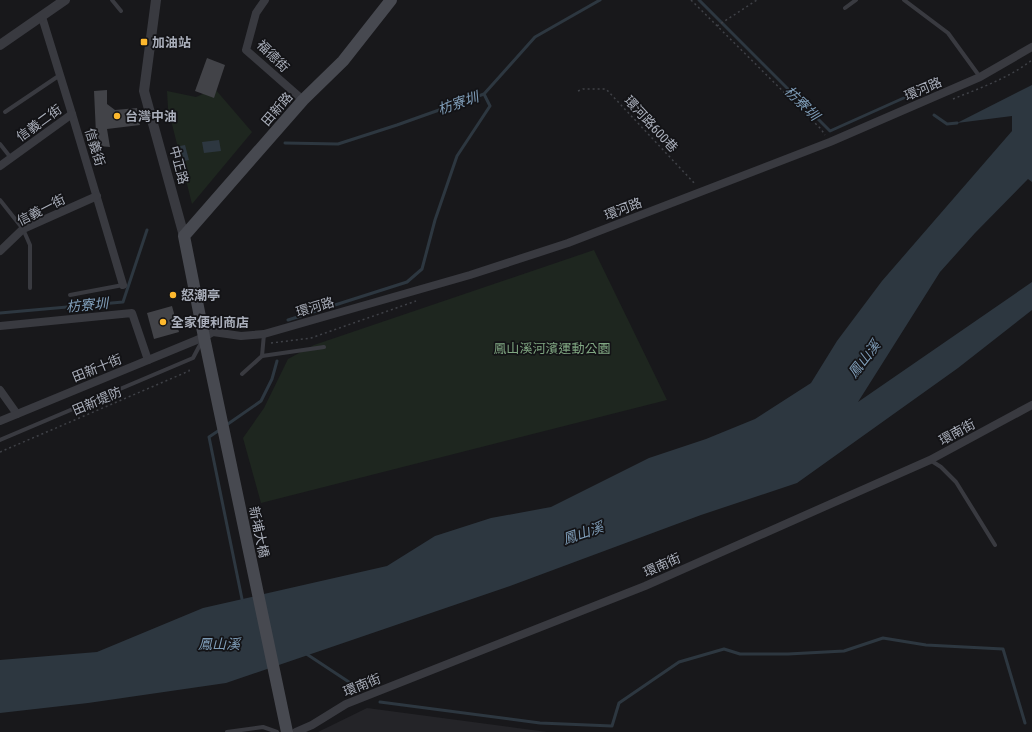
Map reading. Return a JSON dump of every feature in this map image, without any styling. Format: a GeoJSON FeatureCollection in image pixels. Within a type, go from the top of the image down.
{"type":"FeatureCollection","features":[{"type":"Feature","properties":{"kind":"main road","name":"田新路"},"geometry":{"type":"LineString","coordinates":[[184,236],[303,100],[343,61],[391,0]]}},
{"type":"Feature","properties":{"kind":"main road","name":"中正路"},"geometry":{"type":"LineString","coordinates":[[184,236],[204,337]]}},
{"type":"Feature","properties":{"kind":"main road","name":"新埔大橋"},"geometry":{"type":"LineString","coordinates":[[204,337],[287,732]]}},
{"type":"Feature","properties":{"kind":"street"},"geometry":{"type":"LineString","coordinates":[[0,45],[42,17],[64,0]]}},
{"type":"Feature","properties":{"kind":"street","name":"中正路"},"geometry":{"type":"LineString","coordinates":[[156,0],[144,91],[184,236]]}},
{"type":"Feature","properties":{"kind":"street","name":"福德街"},"geometry":{"type":"LineString","coordinates":[[265,0],[256,13],[246,50],[303,100]]}},
{"type":"Feature","properties":{"kind":"street","name":"信義街"},"geometry":{"type":"LineString","coordinates":[[42,17],[123,285]]}},
{"type":"Feature","properties":{"kind":"street","name":"環河路"},"geometry":{"type":"LineString","coordinates":[[204,337],[213,332],[241,336],[264,334],[470,275],[568,243],[830,142],[980,77],[1032,46]]}},
{"type":"Feature","properties":{"kind":"street","name":"信義二街"},"geometry":{"type":"LineString","coordinates":[[0,166],[72,114]]}},
{"type":"Feature","properties":{"kind":"street","name":"信義一街"},"geometry":{"type":"LineString","coordinates":[[0,251],[24,229],[97,196]]}},
{"type":"Feature","properties":{"kind":"street"},"geometry":{"type":"LineString","coordinates":[[0,326],[132,313],[148,360]]}},
{"type":"Feature","properties":{"kind":"street","name":"田新十街"},"geometry":{"type":"LineString","coordinates":[[0,421],[204,337]]}},
{"type":"Feature","properties":{"kind":"street"},"geometry":{"type":"LineString","coordinates":[[0,390],[17,414]]}},
{"type":"Feature","properties":{"kind":"street","name":"環南街"},"geometry":{"type":"LineString","coordinates":[[296,732],[312,725],[346,704],[645,586],[930,460],[1032,405]]}},
{"type":"Feature","properties":{"kind":"lane"},"geometry":{"type":"LineString","coordinates":[[112,0],[121,11]]}},
{"type":"Feature","properties":{"kind":"lane"},"geometry":{"type":"LineString","coordinates":[[845,8],[856,0]]}},
{"type":"Feature","properties":{"kind":"lane"},"geometry":{"type":"LineString","coordinates":[[904,0],[948,33],[980,77]]}},
{"type":"Feature","properties":{"kind":"lane"},"geometry":{"type":"LineString","coordinates":[[5,112],[60,75]]}},
{"type":"Feature","properties":{"kind":"lane"},"geometry":{"type":"LineString","coordinates":[[0,144],[11,158]]}},
{"type":"Feature","properties":{"kind":"lane"},"geometry":{"type":"LineString","coordinates":[[0,200],[24,229],[30,245],[30,288]]}},
{"type":"Feature","properties":{"kind":"lane"},"geometry":{"type":"LineString","coordinates":[[70,295],[123,285]]}},
{"type":"Feature","properties":{"kind":"lane"},"geometry":{"type":"LineString","coordinates":[[262,356],[264,334]]}},
{"type":"Feature","properties":{"kind":"lane"},"geometry":{"type":"LineString","coordinates":[[0,440],[193,358],[204,337]]}},
{"type":"Feature","properties":{"kind":"lane"},"geometry":{"type":"LineString","coordinates":[[242,374],[262,356],[324,347]]}},
{"type":"Feature","properties":{"kind":"lane"},"geometry":{"type":"LineString","coordinates":[[930,460],[941,467],[956,482],[994,545]]}},
{"type":"Feature","properties":{"kind":"lane"},"geometry":{"type":"LineString","coordinates":[[227,732],[263,727],[277,732]]}},
{"type":"Feature","properties":{"kind":"path"},"geometry":{"type":"LineString","coordinates":[[691,0],[821,129],[830,142]]}},
{"type":"Feature","properties":{"kind":"path"},"geometry":{"type":"LineString","coordinates":[[717,26],[757,0]]}},
{"type":"Feature","properties":{"kind":"path","name":"環河路600巷"},"geometry":{"type":"LineString","coordinates":[[578,91],[583,88],[606,89],[703,192]]}},
{"type":"Feature","properties":{"kind":"path","name":"田新堤防"},"geometry":{"type":"LineString","coordinates":[[0,452],[189,371],[193,358]]}},
{"type":"Feature","properties":{"kind":"shaded area"},"geometry":{"type":"Polygon","coordinates":[[[367,708],[547,732],[318,732],[367,708]]]}},
{"type":"Feature","properties":{"kind":"green space"},"geometry":{"type":"Polygon","coordinates":[[[215,89],[252,132],[192,204],[168,108],[167,91],[196,97],[215,89]]]}},
{"type":"Feature","properties":{"kind":"green space","name":"鳳山溪河濱運動公園"},"geometry":{"type":"Polygon","coordinates":[[[594,250],[667,400],[261,503],[243,438],[264,408],[288,359],[314,345],[594,250]]]}},
{"type":"Feature","properties":{"kind":"water","name":"鳳山溪"},"geometry":{"type":"Polygon","coordinates":[[[1032,85],[1032,182],[1028,179],[975,233],[940,272],[858,402],[1032,282],[1032,310],[958,368],[797,483],[701,515],[510,586],[226,683],[88,703],[0,713],[0,660],[97,652],[203,608],[387,566],[435,536],[491,518],[551,507],[649,458],[706,439],[755,419],[811,383],[837,341],[882,281],[1012,131],[1012,116],[957,123],[1032,85]]]}},
{"type":"Feature","properties":{"kind":"water"},"geometry":{"type":"Polygon","coordinates":[[[219,140],[221,151],[204,153],[202,142],[219,140]]]}},
{"type":"Feature","properties":{"kind":"water"},"geometry":{"type":"Polygon","coordinates":[[[185,145],[189,160],[184,161],[180,146],[185,145]]]}},
{"type":"Feature","properties":{"kind":"building"},"geometry":{"type":"Polygon","coordinates":[[[207,58],[225,65],[214,98],[195,91],[207,58]]]}},
{"type":"Feature","properties":{"kind":"building","name":"台灣中油"},"geometry":{"type":"Polygon","coordinates":[[[107,90],[107,104],[115,110],[137,108],[140,125],[107,129],[110,147],[99,146],[96,134],[94,91],[107,90]]]}},
{"type":"Feature","properties":{"kind":"building","name":"全家便利商店"},"geometry":{"type":"Polygon","coordinates":[[[172,306],[179,332],[154,339],[147,313],[172,306]]]}},
{"type":"Feature","properties":{"kind":"waterway","name":"枋寮圳"},"geometry":{"type":"LineString","coordinates":[[285,143],[338,144],[484,94],[535,37],[600,0]]}},
{"type":"Feature","properties":{"kind":"waterway","name":"枋寮圳"},"geometry":{"type":"LineString","coordinates":[[699,0],[830,131],[926,88]]}},
{"type":"Feature","properties":{"kind":"waterway"},"geometry":{"type":"LineString","coordinates":[[288,320],[407,282],[422,269],[435,220],[457,156],[490,106],[484,94]]}},
{"type":"Feature","properties":{"kind":"waterway","name":"枋寮圳"},"geometry":{"type":"LineString","coordinates":[[934,115],[947,124],[957,123]]}},
{"type":"Feature","properties":{"kind":"waterway","name":"枋寮圳"},"geometry":{"type":"LineString","coordinates":[[0,313],[123,302],[147,230]]}},
{"type":"Feature","properties":{"kind":"waterway"},"geometry":{"type":"LineString","coordinates":[[225,426],[261,401],[272,379],[277,361]]}},
{"type":"Feature","properties":{"kind":"waterway"},"geometry":{"type":"LineString","coordinates":[[221,429],[209,437],[242,599]]}},
{"type":"Feature","properties":{"kind":"waterway"},"geometry":{"type":"LineString","coordinates":[[380,702],[540,723],[612,726],[619,703],[679,662],[724,649],[740,654],[788,654],[844,651],[883,638],[926,645],[1003,649],[1025,723]]}},
{"type":"Feature","properties":{"kind":"waterway"},"geometry":{"type":"LineString","coordinates":[[305,653],[355,686]]}},
{"type":"Feature","properties":{"kind":"place","name":"加油站"},"geometry":{"type":"Point","coordinates":[144,42]}},
{"type":"Feature","properties":{"kind":"place","name":"台灣中油"},"geometry":{"type":"Point","coordinates":[117,116]}},
{"type":"Feature","properties":{"kind":"place","name":"怒潮亭"},"geometry":{"type":"Point","coordinates":[173,295]}},
{"type":"Feature","properties":{"kind":"place","name":"全家便利商店"},"geometry":{"type":"Point","coordinates":[163,322]}}]}
